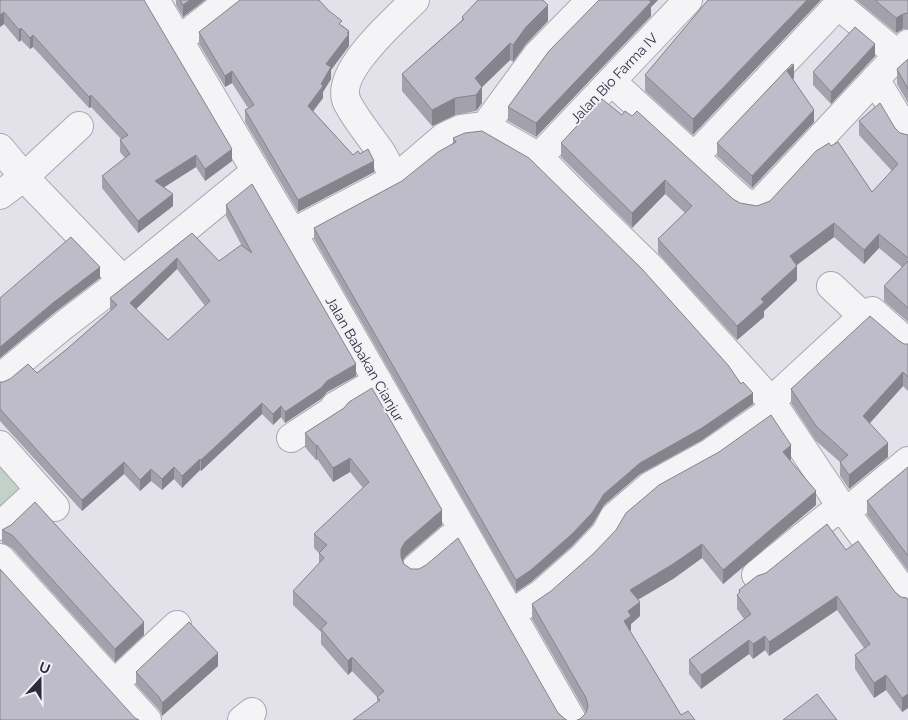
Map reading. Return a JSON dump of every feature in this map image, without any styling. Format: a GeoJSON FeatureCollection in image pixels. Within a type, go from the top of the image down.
{"type":"FeatureCollection","features":[{"type":"Feature","properties":{"kind":"street","name":"Jalan Babakan Cianjur"},"geometry":{"type":"LineString","coordinates":[[155,0],[378,381],[572,720]]}},
{"type":"Feature","properties":{"kind":"street"},"geometry":{"type":"LineString","coordinates":[[179,40],[230,0]]}},
{"type":"Feature","properties":{"kind":"street"},"geometry":{"type":"LineString","coordinates":[[484,126],[536,56],[590,0]]}},
{"type":"Feature","properties":{"kind":"street","name":"Jalan Bio Farma IV"},"geometry":{"type":"LineString","coordinates":[[539,157],[688,0]]}},
{"type":"Feature","properties":{"kind":"street"},"geometry":{"type":"LineString","coordinates":[[395,179],[381,153],[347,103],[344,93],[346,82],[355,65],[411,1]]}},
{"type":"Feature","properties":{"kind":"street"},"geometry":{"type":"LineString","coordinates":[[611,81],[694,157],[744,202],[754,205],[759,204],[903,49],[838,5],[694,157]]}},
{"type":"Feature","properties":{"kind":"street"},"geometry":{"type":"LineString","coordinates":[[875,79],[908,134]]}},
{"type":"Feature","properties":{"kind":"street"},"geometry":{"type":"LineString","coordinates":[[0,195],[24,178],[79,126]]}},
{"type":"Feature","properties":{"kind":"street"},"geometry":{"type":"LineString","coordinates":[[292,233],[395,179],[444,137],[461,129],[484,126],[539,157],[574,194],[653,270],[773,405],[843,509],[908,597]]}},
{"type":"Feature","properties":{"kind":"street"},"geometry":{"type":"LineString","coordinates":[[0,148],[24,178],[123,280]]}},
{"type":"Feature","properties":{"kind":"street"},"geometry":{"type":"LineString","coordinates":[[0,378],[256,171]]}},
{"type":"Feature","properties":{"kind":"street"},"geometry":{"type":"LineString","coordinates":[[831,286],[863,316]]}},
{"type":"Feature","properties":{"kind":"street"},"geometry":{"type":"LineString","coordinates":[[511,614],[541,594],[584,557],[605,534],[614,518],[650,486],[710,453],[773,405],[863,316],[872,311],[904,331]]}},
{"type":"Feature","properties":{"kind":"street"},"geometry":{"type":"LineString","coordinates":[[291,438],[335,409],[335,406],[378,381]]}},
{"type":"Feature","properties":{"kind":"street"},"geometry":{"type":"LineString","coordinates":[[0,445],[47,498],[0,526]]}},
{"type":"Feature","properties":{"kind":"street"},"geometry":{"type":"LineString","coordinates":[[756,574],[908,461]]}},
{"type":"Feature","properties":{"kind":"street"},"geometry":{"type":"LineString","coordinates":[[416,568],[462,528]]}},
{"type":"Feature","properties":{"kind":"street"},"geometry":{"type":"LineString","coordinates":[[0,558],[147,720]]}},
{"type":"Feature","properties":{"kind":"street"},"geometry":{"type":"LineString","coordinates":[[114,684],[177,625]]}},
{"type":"Feature","properties":{"kind":"shaded area"},"geometry":{"type":"Polygon","coordinates":[[[0,465],[22,489],[0,509],[0,465]]]}},
{"type":"Feature","properties":{"kind":"building"},"geometry":{"type":"Polygon","coordinates":[[[0,0],[144,0],[232,149],[205,169],[196,155],[155,181],[173,194],[138,221],[102,176],[130,154],[120,140],[128,135],[91,95],[89,97],[33,35],[30,38],[21,28],[19,30],[4,12],[0,15],[0,0]]]}},
{"type":"Feature","properties":{"kind":"building"},"geometry":{"type":"Polygon","coordinates":[[[180,0],[190,0],[183,5],[180,0]]]}},
{"type":"Feature","properties":{"kind":"building"},"geometry":{"type":"Polygon","coordinates":[[[240,0],[319,0],[342,21],[339,24],[349,31],[347,33],[349,34],[326,64],[331,67],[321,84],[323,86],[308,106],[353,155],[358,151],[360,154],[368,149],[374,161],[298,200],[245,110],[254,105],[232,71],[225,76],[199,32],[240,0]]]}},
{"type":"Feature","properties":{"kind":"building"},"geometry":{"type":"Polygon","coordinates":[[[478,0],[543,0],[548,5],[526,27],[513,45],[510,43],[475,78],[482,87],[476,95],[455,98],[432,110],[402,74],[464,19],[462,17],[478,0]]]}},
{"type":"Feature","properties":{"kind":"building"},"geometry":{"type":"Polygon","coordinates":[[[599,0],[649,0],[651,2],[536,123],[508,107],[549,51],[599,0]]]}},
{"type":"Feature","properties":{"kind":"building"},"geometry":{"type":"Polygon","coordinates":[[[708,0],[807,0],[693,119],[645,75],[708,0]]]}},
{"type":"Feature","properties":{"kind":"building"},"geometry":{"type":"Polygon","coordinates":[[[875,0],[908,0],[908,13],[896,18],[875,0]]]}},
{"type":"Feature","properties":{"kind":"building"},"geometry":{"type":"Polygon","coordinates":[[[855,27],[875,44],[831,92],[813,72],[855,27]]]}},
{"type":"Feature","properties":{"kind":"building"},"geometry":{"type":"Polygon","coordinates":[[[908,59],[908,89],[897,69],[908,59]]]}},
{"type":"Feature","properties":{"kind":"building"},"geometry":{"type":"Polygon","coordinates":[[[792,64],[794,65],[787,71],[814,110],[752,176],[717,143],[792,64]]]}},
{"type":"Feature","properties":{"kind":"building"},"geometry":{"type":"Polygon","coordinates":[[[602,99],[622,115],[625,111],[632,116],[637,111],[733,199],[740,203],[757,206],[770,201],[816,151],[829,143],[831,146],[838,142],[872,192],[898,164],[859,121],[880,103],[895,128],[900,133],[908,135],[908,258],[879,234],[864,250],[834,223],[790,256],[797,266],[761,299],[764,302],[737,326],[658,239],[692,206],[665,180],[632,213],[561,143],[602,99]]]}},
{"type":"Feature","properties":{"kind":"building"},"geometry":{"type":"Polygon","coordinates":[[[482,131],[529,158],[642,269],[728,365],[741,384],[743,382],[753,393],[702,428],[640,463],[604,494],[592,513],[572,534],[531,570],[516,580],[314,228],[402,181],[438,152],[456,142],[453,138],[465,133],[482,131]]]}},
{"type":"Feature","properties":{"kind":"building"},"geometry":{"type":"Polygon","coordinates":[[[252,184],[356,364],[327,381],[321,388],[285,412],[281,406],[273,414],[262,403],[182,476],[174,467],[162,479],[151,469],[140,480],[124,462],[82,500],[0,409],[0,382],[10,379],[28,364],[37,373],[117,305],[110,298],[192,233],[219,261],[241,245],[252,253],[226,205],[252,184]],[[177,258],[130,303],[168,340],[210,301],[177,258]]]}},
{"type":"Feature","properties":{"kind":"building"},"geometry":{"type":"Polygon","coordinates":[[[71,237],[100,267],[0,347],[0,298],[71,237]]]}},
{"type":"Feature","properties":{"kind":"building"},"geometry":{"type":"Polygon","coordinates":[[[908,261],[908,308],[884,286],[908,261]]]}},
{"type":"Feature","properties":{"kind":"building"},"geometry":{"type":"Polygon","coordinates":[[[870,316],[898,340],[908,344],[908,377],[903,372],[863,416],[888,443],[849,475],[840,462],[848,455],[816,426],[791,389],[870,316]]]}},
{"type":"Feature","properties":{"kind":"building"},"geometry":{"type":"Polygon","coordinates":[[[372,388],[442,510],[405,542],[401,549],[401,557],[404,564],[411,569],[419,569],[458,538],[558,713],[567,720],[353,720],[380,700],[377,697],[384,691],[352,657],[348,661],[321,629],[327,623],[293,591],[324,558],[319,553],[327,545],[314,534],[369,482],[350,458],[333,468],[317,445],[305,433],[372,388]]]}},
{"type":"Feature","properties":{"kind":"building"},"geometry":{"type":"Polygon","coordinates":[[[771,415],[791,445],[783,452],[816,491],[723,570],[702,544],[630,590],[640,602],[628,611],[631,616],[624,621],[681,715],[688,711],[695,720],[577,720],[586,713],[588,706],[586,698],[532,604],[551,591],[593,554],[616,530],[626,513],[659,485],[719,452],[771,415]]]}},
{"type":"Feature","properties":{"kind":"building"},"geometry":{"type":"Polygon","coordinates":[[[908,467],[908,556],[867,501],[908,467]]]}},
{"type":"Feature","properties":{"kind":"building"},"geometry":{"type":"Polygon","coordinates":[[[35,502],[144,622],[115,649],[12,535],[2,530],[11,525],[35,502]]]}},
{"type":"Feature","properties":{"kind":"building"},"geometry":{"type":"Polygon","coordinates":[[[827,524],[846,550],[858,541],[895,592],[908,600],[908,694],[902,698],[886,675],[874,683],[855,655],[870,644],[837,596],[769,642],[765,636],[753,644],[749,640],[701,675],[689,660],[751,614],[737,595],[740,592],[739,590],[757,576],[766,573],[827,524]]]}},
{"type":"Feature","properties":{"kind":"building"},"geometry":{"type":"Polygon","coordinates":[[[0,569],[135,718],[139,720],[0,720],[0,569]]]}},
{"type":"Feature","properties":{"kind":"building"},"geometry":{"type":"Polygon","coordinates":[[[189,622],[218,653],[162,703],[159,697],[136,672],[189,622]]]}},
{"type":"Feature","properties":{"kind":"building"},"geometry":{"type":"Polygon","coordinates":[[[817,694],[837,720],[783,720],[817,694]]]}}]}
